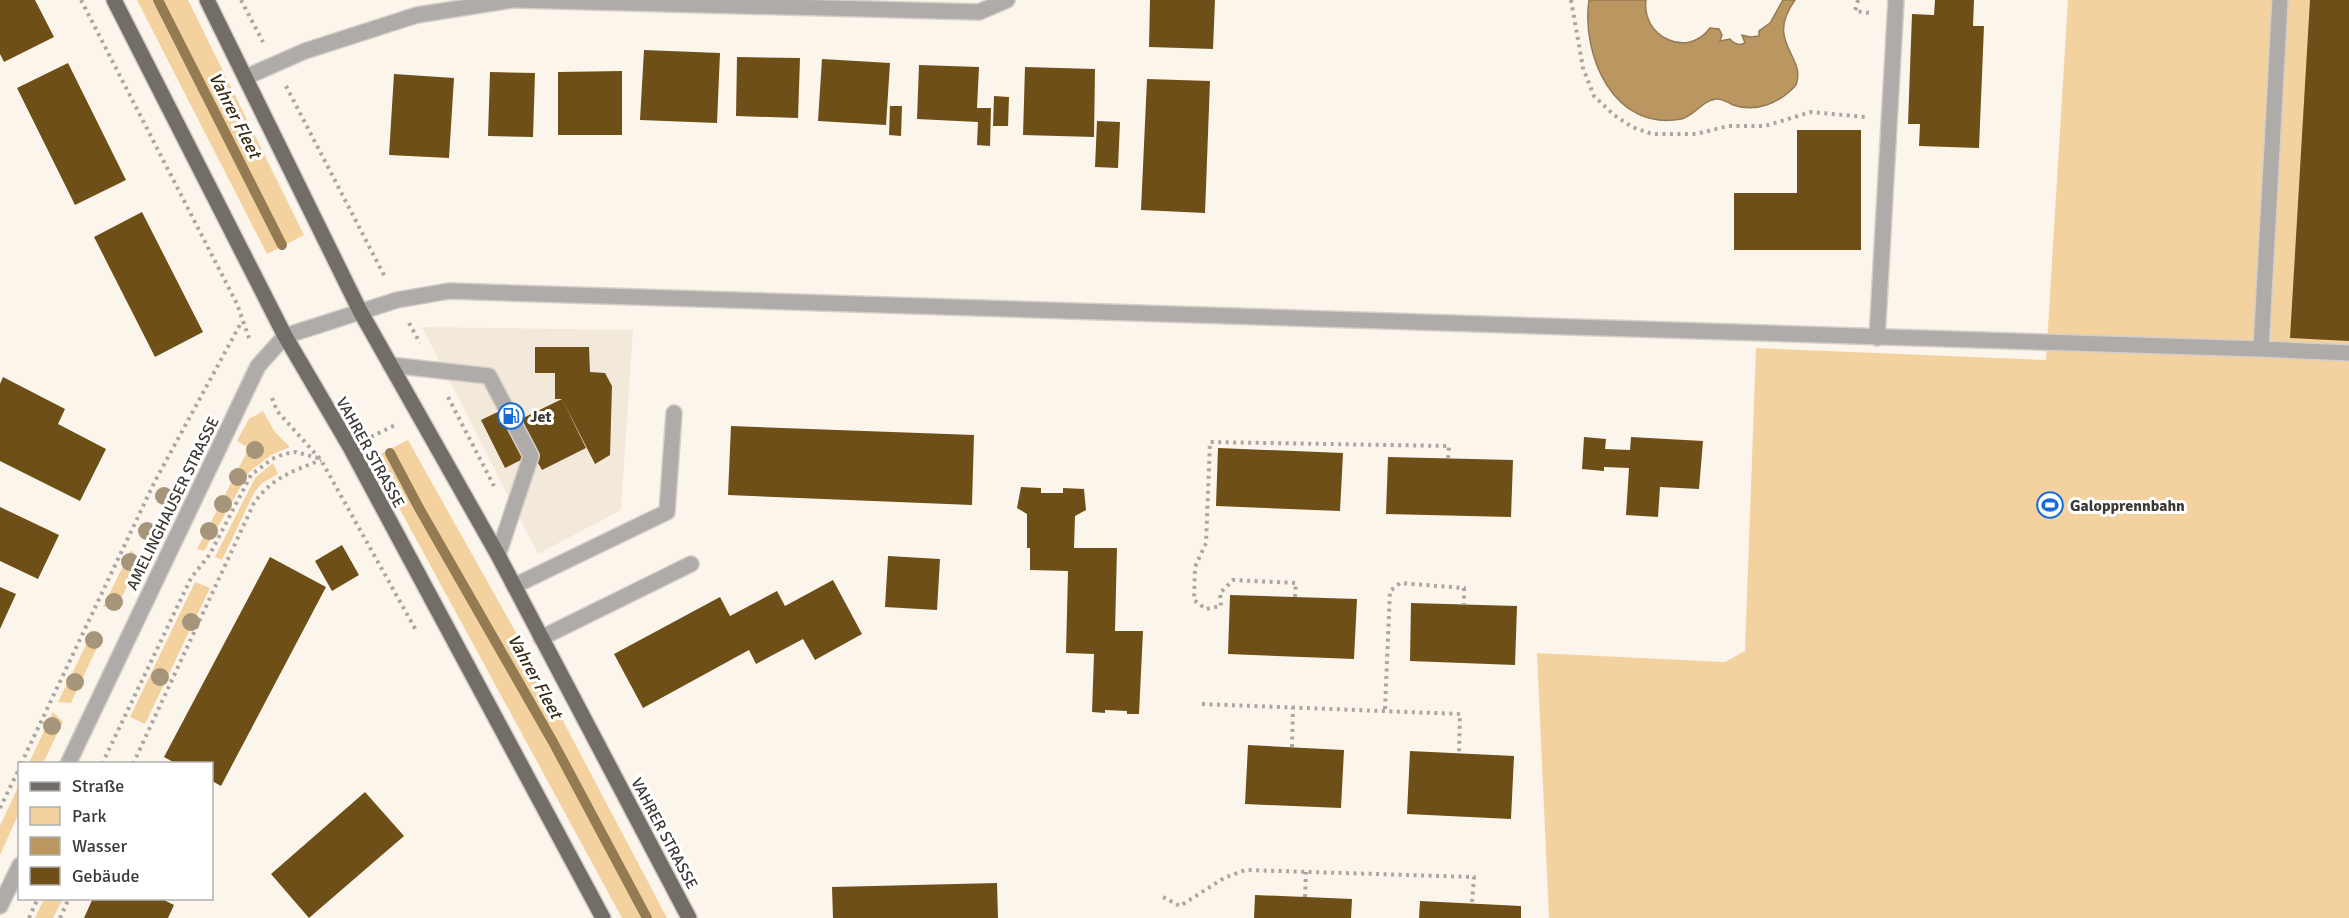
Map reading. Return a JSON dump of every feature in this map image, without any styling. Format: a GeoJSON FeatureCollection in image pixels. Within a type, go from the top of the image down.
{"type":"FeatureCollection","features":[{"type":"Feature","properties":{"kind":"main road","name":"VAHRER STRASSE"},"geometry":{"type":"LineString","coordinates":[[114,0],[285,336],[350,447],[603,918]]}},
{"type":"Feature","properties":{"kind":"main road","name":"VAHRER STRASSE"},"geometry":{"type":"LineString","coordinates":[[207,0],[360,311],[498,555],[689,918]]}},
{"type":"Feature","properties":{"kind":"street"},"geometry":{"type":"LineString","coordinates":[[246,77],[305,51],[417,15],[515,0],[979,12],[1007,0]]}},
{"type":"Feature","properties":{"kind":"street"},"geometry":{"type":"LineString","coordinates":[[1876,338],[1896,0]]}},
{"type":"Feature","properties":{"kind":"street"},"geometry":{"type":"LineString","coordinates":[[2262,349],[2280,0]]}},
{"type":"Feature","properties":{"kind":"street","name":"AMELINGHAUSER STRASSE"},"geometry":{"type":"LineString","coordinates":[[69,762],[258,366],[285,336],[398,300],[461,291],[2349,353]]}},
{"type":"Feature","properties":{"kind":"street"},"geometry":{"type":"LineString","coordinates":[[390,365],[489,376],[513,418],[531,456],[498,555]]}},
{"type":"Feature","properties":{"kind":"street"},"geometry":{"type":"LineString","coordinates":[[514,586],[667,512],[674,413]]}},
{"type":"Feature","properties":{"kind":"street"},"geometry":{"type":"LineString","coordinates":[[541,638],[691,564]]}},
{"type":"Feature","properties":{"kind":"street"},"geometry":{"type":"LineString","coordinates":[[0,906],[18,869]]}},
{"type":"Feature","properties":{"kind":"path"},"geometry":{"type":"LineString","coordinates":[[81,0],[237,304],[258,366],[277,411],[321,460],[420,637]]}},
{"type":"Feature","properties":{"kind":"path"},"geometry":{"type":"LineString","coordinates":[[241,0],[510,517]]}},
{"type":"Feature","properties":{"kind":"path"},"geometry":{"type":"LineString","coordinates":[[1571,0],[1583,68],[1594,96],[1614,115],[1632,127],[1652,134],[1671,135],[1696,134],[1728,126],[1765,126],[1811,112],[1889,118]]}},
{"type":"Feature","properties":{"kind":"path"},"geometry":{"type":"LineString","coordinates":[[21,762],[154,483],[243,320]]}},
{"type":"Feature","properties":{"kind":"path"},"geometry":{"type":"LineString","coordinates":[[135,762],[254,503],[265,487],[283,476],[350,447],[448,398]]}},
{"type":"Feature","properties":{"kind":"path"},"geometry":{"type":"LineString","coordinates":[[1295,597],[1296,583],[1233,580],[1220,593],[1221,606],[1206,609],[1194,600],[1195,567],[1206,543],[1209,442],[1449,446],[1448,458]]}},
{"type":"Feature","properties":{"kind":"path"},"geometry":{"type":"LineString","coordinates":[[1281,443],[1281,450]]}},
{"type":"Feature","properties":{"kind":"path"},"geometry":{"type":"LineString","coordinates":[[103,762],[191,578],[210,554],[251,475],[272,459],[284,454],[296,452],[321,460]]}},
{"type":"Feature","properties":{"kind":"path"},"geometry":{"type":"LineString","coordinates":[[1385,709],[1390,591],[1400,583],[1464,588],[1464,605]]}},
{"type":"Feature","properties":{"kind":"path"},"geometry":{"type":"LineString","coordinates":[[1202,704],[1385,709],[1460,714],[1459,754]]}},
{"type":"Feature","properties":{"kind":"path"},"geometry":{"type":"LineString","coordinates":[[1292,747],[1293,707]]}},
{"type":"Feature","properties":{"kind":"path"},"geometry":{"type":"LineString","coordinates":[[0,808],[18,769]]}},
{"type":"Feature","properties":{"kind":"path"},"geometry":{"type":"LineString","coordinates":[[1163,897],[1180,906],[1224,878],[1245,870],[1474,877],[1472,903]]}},
{"type":"Feature","properties":{"kind":"path"},"geometry":{"type":"LineString","coordinates":[[1305,897],[1306,872]]}},
{"type":"Feature","properties":{"kind":"path"},"geometry":{"type":"LineString","coordinates":[[29,918],[37,900]]}},
{"type":"Feature","properties":{"kind":"path"},"geometry":{"type":"LineString","coordinates":[[60,918],[68,900]]}},
{"type":"Feature","properties":{"kind":"shaded area"},"geometry":{"type":"Polygon","coordinates":[[[422,327],[633,330],[621,510],[538,554],[422,327]]]}},
{"type":"Feature","properties":{"kind":"green space"},"geometry":{"type":"Polygon","coordinates":[[[137,0],[188,0],[304,235],[267,254],[137,0]]]}},
{"type":"Feature","properties":{"kind":"green space","name":"Galopprennbahn"},"geometry":{"type":"Polygon","coordinates":[[[2068,0],[2349,0],[2349,918],[1549,918],[1537,653],[1725,662],[1745,651],[1756,348],[2046,360],[2068,0]]]}},
{"type":"Feature","properties":{"kind":"green space"},"geometry":{"type":"Polygon","coordinates":[[[263,411],[275,432],[290,447],[271,455],[249,472],[204,551],[197,549],[249,448],[237,441],[249,419],[263,411]]]}},
{"type":"Feature","properties":{"kind":"green space"},"geometry":{"type":"Polygon","coordinates":[[[408,440],[524,647],[667,918],[622,918],[372,458],[408,440]]]}},
{"type":"Feature","properties":{"kind":"green space"},"geometry":{"type":"Polygon","coordinates":[[[273,463],[278,474],[262,483],[254,493],[222,560],[215,557],[255,478],[273,463]]]}},
{"type":"Feature","properties":{"kind":"green space"},"geometry":{"type":"Polygon","coordinates":[[[131,550],[140,559],[117,607],[103,607],[131,550]]]}},
{"type":"Feature","properties":{"kind":"green space"},"geometry":{"type":"Polygon","coordinates":[[[195,582],[210,588],[145,724],[130,717],[195,582]]]}},
{"type":"Feature","properties":{"kind":"green space"},"geometry":{"type":"Polygon","coordinates":[[[92,633],[100,641],[71,703],[58,702],[92,633]]]}},
{"type":"Feature","properties":{"kind":"green space"},"geometry":{"type":"Polygon","coordinates":[[[53,712],[63,722],[43,762],[29,762],[53,712]]]}},
{"type":"Feature","properties":{"kind":"green space"},"geometry":{"type":"Polygon","coordinates":[[[18,787],[18,815],[0,855],[0,826],[18,787]]]}},
{"type":"Feature","properties":{"kind":"green space"},"geometry":{"type":"Polygon","coordinates":[[[44,900],[62,900],[53,918],[35,918],[44,900]]]}},
{"type":"Feature","properties":{"kind":"water"},"geometry":{"type":"Polygon","coordinates":[[[1589,0],[1646,0],[1646,13],[1651,24],[1668,40],[1679,43],[1690,42],[1701,37],[1710,28],[1719,29],[1722,35],[1720,41],[1730,39],[1739,44],[1745,43],[1742,35],[1759,36],[1759,31],[1770,23],[1783,0],[1795,0],[1784,27],[1785,38],[1798,75],[1796,85],[1783,97],[1759,107],[1742,107],[1718,99],[1711,100],[1681,119],[1657,120],[1637,114],[1620,102],[1607,85],[1597,65],[1588,21],[1589,0]]]}},
{"type":"Feature","properties":{"kind":"building"},"geometry":{"type":"Polygon","coordinates":[[[0,0],[35,0],[54,37],[4,62],[0,54],[0,0]]]}},
{"type":"Feature","properties":{"kind":"building"},"geometry":{"type":"Polygon","coordinates":[[[1150,0],[1215,0],[1213,49],[1149,47],[1150,0]]]}},
{"type":"Feature","properties":{"kind":"building"},"geometry":{"type":"Polygon","coordinates":[[[1935,0],[1974,0],[1973,26],[1984,26],[1979,148],[1919,146],[1920,124],[1908,124],[1912,14],[1934,15],[1935,0]]]}},
{"type":"Feature","properties":{"kind":"building"},"geometry":{"type":"Polygon","coordinates":[[[2310,0],[2349,0],[2349,341],[2290,338],[2310,0]]]}},
{"type":"Feature","properties":{"kind":"building"},"geometry":{"type":"Polygon","coordinates":[[[644,50],[720,53],[717,123],[640,120],[644,50]]]}},
{"type":"Feature","properties":{"kind":"building"},"geometry":{"type":"Polygon","coordinates":[[[737,57],[800,58],[798,118],[736,116],[737,57]]]}},
{"type":"Feature","properties":{"kind":"building"},"geometry":{"type":"Polygon","coordinates":[[[822,59],[890,63],[886,125],[818,121],[822,59]]]}},
{"type":"Feature","properties":{"kind":"building"},"geometry":{"type":"Polygon","coordinates":[[[68,63],[126,180],[75,205],[17,88],[68,63]]]}},
{"type":"Feature","properties":{"kind":"building"},"geometry":{"type":"Polygon","coordinates":[[[919,65],[979,67],[977,108],[991,108],[990,146],[977,145],[978,122],[917,119],[919,65]]]}},
{"type":"Feature","properties":{"kind":"building"},"geometry":{"type":"Polygon","coordinates":[[[1025,67],[1095,69],[1094,137],[1023,135],[1025,67]]]}},
{"type":"Feature","properties":{"kind":"building"},"geometry":{"type":"Polygon","coordinates":[[[622,71],[622,135],[558,135],[558,72],[622,71]]]}},
{"type":"Feature","properties":{"kind":"building"},"geometry":{"type":"Polygon","coordinates":[[[490,72],[535,73],[533,137],[488,136],[490,72]]]}},
{"type":"Feature","properties":{"kind":"building"},"geometry":{"type":"Polygon","coordinates":[[[394,74],[454,78],[449,158],[389,155],[394,74]]]}},
{"type":"Feature","properties":{"kind":"building"},"geometry":{"type":"Polygon","coordinates":[[[1147,79],[1210,81],[1205,213],[1141,210],[1147,79]]]}},
{"type":"Feature","properties":{"kind":"building"},"geometry":{"type":"Polygon","coordinates":[[[994,96],[1009,97],[1008,126],[993,126],[994,96]]]}},
{"type":"Feature","properties":{"kind":"building"},"geometry":{"type":"Polygon","coordinates":[[[890,106],[902,106],[901,136],[889,135],[890,106]]]}},
{"type":"Feature","properties":{"kind":"building"},"geometry":{"type":"Polygon","coordinates":[[[1097,121],[1120,122],[1118,168],[1095,167],[1097,121]]]}},
{"type":"Feature","properties":{"kind":"building"},"geometry":{"type":"Polygon","coordinates":[[[1797,130],[1861,130],[1861,250],[1734,250],[1734,193],[1797,193],[1797,130]]]}},
{"type":"Feature","properties":{"kind":"building"},"geometry":{"type":"Polygon","coordinates":[[[142,212],[203,332],[155,357],[94,237],[142,212]]]}},
{"type":"Feature","properties":{"kind":"building"},"geometry":{"type":"Polygon","coordinates":[[[535,347],[589,347],[590,372],[605,373],[612,386],[610,455],[595,464],[562,399],[555,399],[555,373],[535,373],[535,347]]]}},
{"type":"Feature","properties":{"kind":"building"},"geometry":{"type":"Polygon","coordinates":[[[3,377],[65,409],[58,424],[106,449],[80,501],[0,461],[0,384],[3,377]]]}},
{"type":"Feature","properties":{"kind":"building"},"geometry":{"type":"Polygon","coordinates":[[[562,399],[586,448],[542,470],[533,454],[505,468],[481,420],[516,403],[523,418],[562,399]]]}},
{"type":"Feature","properties":{"kind":"building"},"geometry":{"type":"Polygon","coordinates":[[[731,426],[974,435],[972,505],[728,495],[731,426]]]}},
{"type":"Feature","properties":{"kind":"building"},"geometry":{"type":"Polygon","coordinates":[[[1584,437],[1606,439],[1605,449],[1630,450],[1631,437],[1703,441],[1699,489],[1660,487],[1658,517],[1626,515],[1629,468],[1604,467],[1604,471],[1582,469],[1584,437]]]}},
{"type":"Feature","properties":{"kind":"building"},"geometry":{"type":"Polygon","coordinates":[[[1218,448],[1343,453],[1340,511],[1216,506],[1218,448]]]}},
{"type":"Feature","properties":{"kind":"building"},"geometry":{"type":"Polygon","coordinates":[[[1388,457],[1513,460],[1511,517],[1386,514],[1388,457]]]}},
{"type":"Feature","properties":{"kind":"building"},"geometry":{"type":"Polygon","coordinates":[[[1021,487],[1041,488],[1041,493],[1063,493],[1063,488],[1084,489],[1086,510],[1075,516],[1074,548],[1117,548],[1115,631],[1143,631],[1139,714],[1105,710],[1105,713],[1092,712],[1094,654],[1066,653],[1068,571],[1030,570],[1030,548],[1027,548],[1027,514],[1017,508],[1021,487]]]}},
{"type":"Feature","properties":{"kind":"building"},"geometry":{"type":"Polygon","coordinates":[[[0,507],[59,535],[38,579],[0,561],[0,507]]]}},
{"type":"Feature","properties":{"kind":"building"},"geometry":{"type":"Polygon","coordinates":[[[342,545],[359,575],[332,591],[315,561],[342,545]]]}},
{"type":"Feature","properties":{"kind":"building"},"geometry":{"type":"Polygon","coordinates":[[[888,556],[940,559],[937,610],[885,607],[888,556]]]}},
{"type":"Feature","properties":{"kind":"building"},"geometry":{"type":"Polygon","coordinates":[[[270,557],[326,587],[221,786],[213,782],[213,762],[173,762],[164,757],[270,557]]]}},
{"type":"Feature","properties":{"kind":"building"},"geometry":{"type":"Polygon","coordinates":[[[833,580],[862,634],[815,660],[803,639],[756,664],[749,650],[643,708],[614,654],[720,597],[730,616],[777,591],[785,606],[833,580]]]}},
{"type":"Feature","properties":{"kind":"building"},"geometry":{"type":"Polygon","coordinates":[[[0,587],[16,594],[0,629],[0,587]]]}},
{"type":"Feature","properties":{"kind":"building"},"geometry":{"type":"Polygon","coordinates":[[[1230,595],[1357,599],[1354,659],[1228,654],[1230,595]]]}},
{"type":"Feature","properties":{"kind":"building"},"geometry":{"type":"Polygon","coordinates":[[[1411,603],[1517,606],[1515,665],[1410,661],[1411,603]]]}},
{"type":"Feature","properties":{"kind":"building"},"geometry":{"type":"Polygon","coordinates":[[[1248,745],[1344,750],[1341,808],[1245,804],[1248,745]]]}},
{"type":"Feature","properties":{"kind":"building"},"geometry":{"type":"Polygon","coordinates":[[[1410,751],[1514,756],[1511,819],[1407,814],[1410,751]]]}},
{"type":"Feature","properties":{"kind":"building"},"geometry":{"type":"Polygon","coordinates":[[[365,792],[404,836],[309,918],[271,874],[365,792]]]}},
{"type":"Feature","properties":{"kind":"building"},"geometry":{"type":"Polygon","coordinates":[[[997,883],[998,918],[833,918],[832,887],[997,883]]]}},
{"type":"Feature","properties":{"kind":"building"},"geometry":{"type":"Polygon","coordinates":[[[1255,895],[1352,899],[1351,918],[1254,918],[1255,895]]]}},
{"type":"Feature","properties":{"kind":"building"},"geometry":{"type":"Polygon","coordinates":[[[92,900],[164,900],[174,905],[168,918],[84,918],[92,900]]]}},
{"type":"Feature","properties":{"kind":"building"},"geometry":{"type":"Polygon","coordinates":[[[1420,901],[1521,906],[1521,918],[1419,918],[1420,901]]]}},
{"type":"Feature","properties":{"kind":"waterway","name":"Vahrer Fleet"},"geometry":{"type":"LineString","coordinates":[[158,0],[282,245]]}},
{"type":"Feature","properties":{"kind":"waterway","name":"Vahrer Fleet"},"geometry":{"type":"LineString","coordinates":[[390,453],[553,742],[647,918]]}},
{"type":"Feature","properties":{"kind":"place","name":"Jet"},"geometry":{"type":"Point","coordinates":[511,416]}},
{"type":"Feature","properties":{"kind":"place","name":"Galopprennbahn"},"geometry":{"type":"Point","coordinates":[2050,505]}}]}
